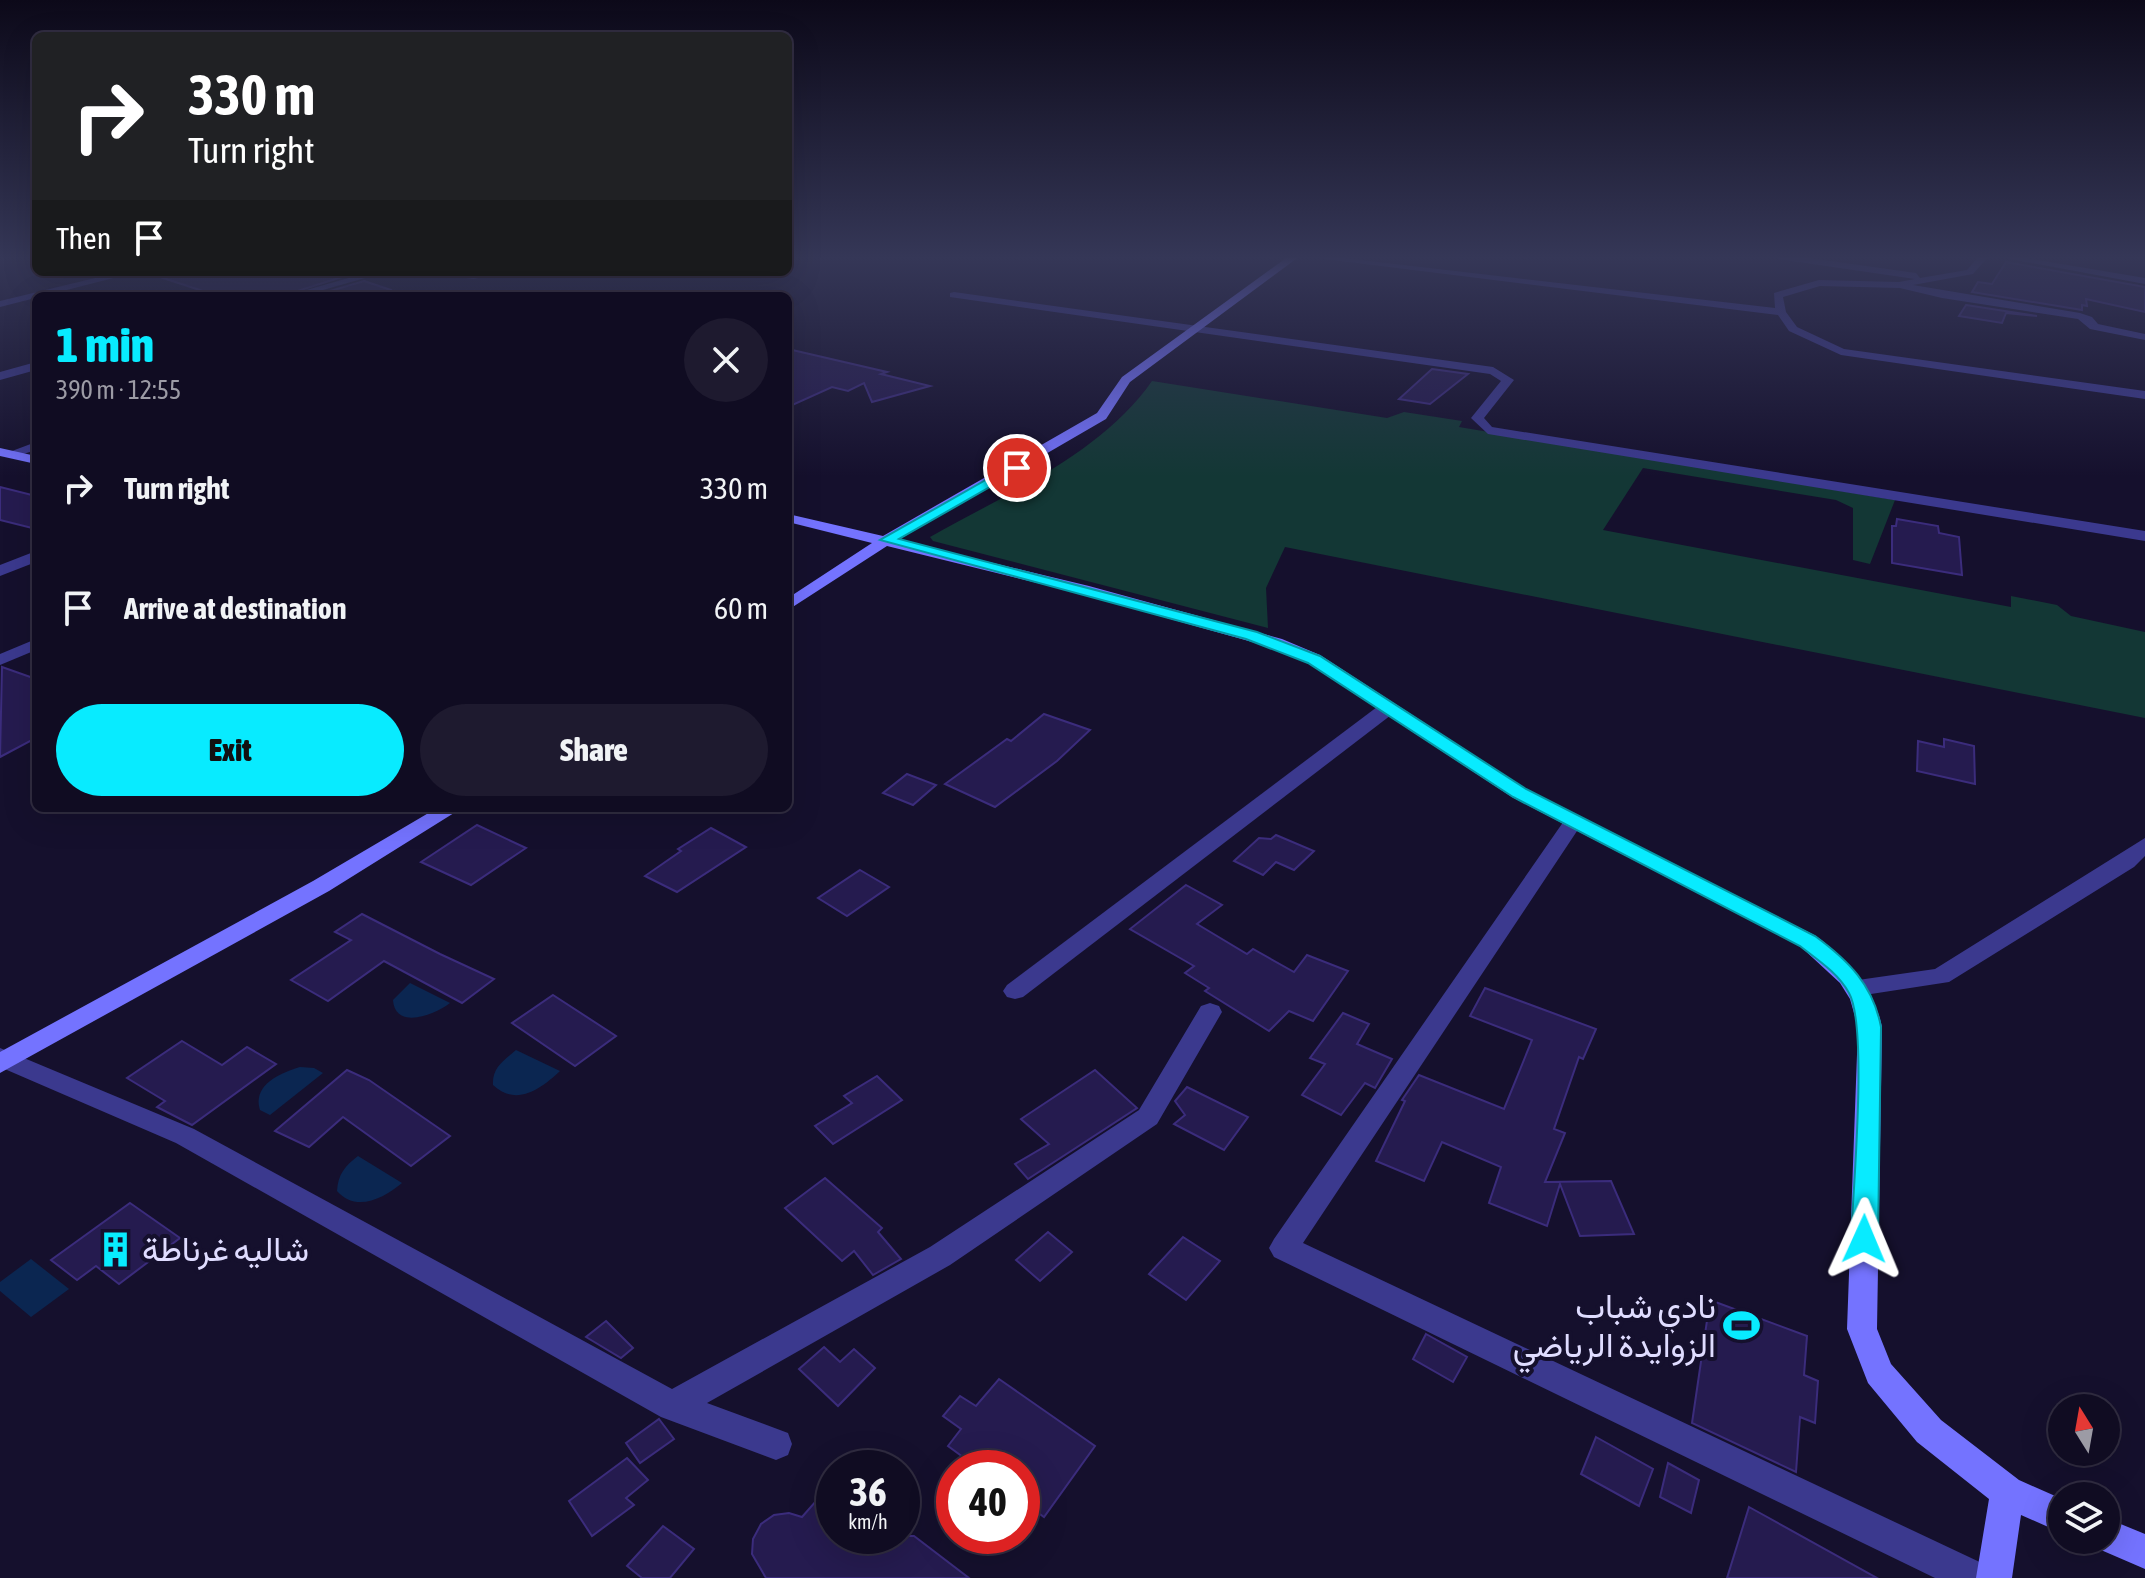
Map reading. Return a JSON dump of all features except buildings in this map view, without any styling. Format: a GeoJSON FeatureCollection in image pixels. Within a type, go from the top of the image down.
{"type":"FeatureCollection","features":[{"type":"Feature","properties":{"kind":"street"},"geometry":{"type":"LineString","coordinates":[[792,602],[887,540],[1102,416],[1126,380],[1191,330]]}},
{"type":"Feature","properties":{"kind":"street"},"geometry":{"type":"LineString","coordinates":[[1197,330],[1493,371],[1508,380],[1477,418],[1488,430],[2145,536]]}},
{"type":"Feature","properties":{"kind":"street"},"geometry":{"type":"LineString","coordinates":[[1794,330],[1841,352],[2145,395]]}},
{"type":"Feature","properties":{"kind":"street"},"geometry":{"type":"LineString","coordinates":[[2107,330],[2145,337]]}},
{"type":"Feature","properties":{"kind":"street"},"geometry":{"type":"LineString","coordinates":[[0,376],[32,367]]}},
{"type":"Feature","properties":{"kind":"street"},"geometry":{"type":"LineString","coordinates":[[5,453],[32,447]]}},
{"type":"Feature","properties":{"kind":"street"},"geometry":{"type":"LineString","coordinates":[[5,453],[32,459]]}},
{"type":"Feature","properties":{"kind":"street"},"geometry":{"type":"LineString","coordinates":[[792,519],[1083,589],[1276,643],[1314,659],[1519,793],[1808,941],[1836,963],[1858,988],[1870,1027],[1862,1329],[1879,1373],[1929,1431],[2007,1492],[2048,1510]]}},
{"type":"Feature","properties":{"kind":"street"},"geometry":{"type":"LineString","coordinates":[[0,571],[32,558]]}},
{"type":"Feature","properties":{"kind":"street"},"geometry":{"type":"LineString","coordinates":[[0,660],[32,646]]}},
{"type":"Feature","properties":{"kind":"street"},"geometry":{"type":"LineString","coordinates":[[1015,991],[1388,708]]}},
{"type":"Feature","properties":{"kind":"street"},"geometry":{"type":"LineString","coordinates":[[3,1060],[321,886],[445,812]]}},
{"type":"Feature","properties":{"kind":"street"},"geometry":{"type":"LineString","coordinates":[[1573,822],[1284,1248],[1973,1578]]}},
{"type":"Feature","properties":{"kind":"street"},"geometry":{"type":"LineString","coordinates":[[1858,988],[1941,976],[2126,862],[2145,845]]}},
{"type":"Feature","properties":{"kind":"street"},"geometry":{"type":"LineString","coordinates":[[672,1406],[940,1256],[1148,1117],[1210,1012]]}},
{"type":"Feature","properties":{"kind":"street"},"geometry":{"type":"LineString","coordinates":[[3,1060],[185,1136],[672,1406],[776,1444]]}},
{"type":"Feature","properties":{"kind":"street"},"geometry":{"type":"LineString","coordinates":[[1994,1578],[2007,1492]]}},
{"type":"Feature","properties":{"kind":"street"},"geometry":{"type":"LineString","coordinates":[[2120,1541],[2145,1552]]}},
{"type":"Feature","properties":{"kind":"green space"},"geometry":{"type":"Polygon","coordinates":[[[1152,381],[1387,418],[1404,412],[1462,421],[1459,427],[1895,500],[1870,564],[1853,560],[1853,508],[1836,500],[1643,468],[1603,530],[2011,607],[2011,596],[2057,605],[2071,616],[2145,632],[2145,718],[1285,547],[1266,588],[1268,628],[933,541],[930,537],[1020,488],[1079,451],[1131,407],[1152,381]]]}},
{"type":"Feature","properties":{"kind":"water"},"geometry":{"type":"Polygon","coordinates":[[[410,983],[450,1003],[426,1015],[401,1015],[395,1009],[393,1000],[410,983]]]}},
{"type":"Feature","properties":{"kind":"water"},"geometry":{"type":"Polygon","coordinates":[[[516,1050],[560,1071],[537,1089],[510,1095],[493,1085],[494,1074],[516,1050]]]}},
{"type":"Feature","properties":{"kind":"water"},"geometry":{"type":"Polygon","coordinates":[[[300,1067],[314,1068],[323,1073],[270,1115],[260,1110],[260,1094],[264,1087],[276,1077],[300,1067]]]}},
{"type":"Feature","properties":{"kind":"water"},"geometry":{"type":"Polygon","coordinates":[[[358,1156],[402,1183],[370,1201],[345,1198],[337,1191],[339,1180],[346,1167],[358,1156]]]}},
{"type":"Feature","properties":{"kind":"water"},"geometry":{"type":"Polygon","coordinates":[[[31,1259],[69,1289],[31,1317],[0,1291],[0,1282],[31,1259]]]}},
{"type":"Feature","properties":{"kind":"place","name":"شاليه غرناطة"},"geometry":{"type":"Point","coordinates":[116,1249]}},
{"type":"Feature","properties":{"kind":"place","name":"نادي شباب الزوايدة الرياضي"},"geometry":{"type":"Point","coordinates":[1742,1326]}},
{"type":"Feature","properties":{"kind":"route"},"geometry":{"type":"LineString","coordinates":[[1017,468],[887,540],[1083,589],[1276,643],[1314,659],[1519,793],[1808,941],[1836,963],[1858,988],[1870,1027],[1864,1239]]}}]}
